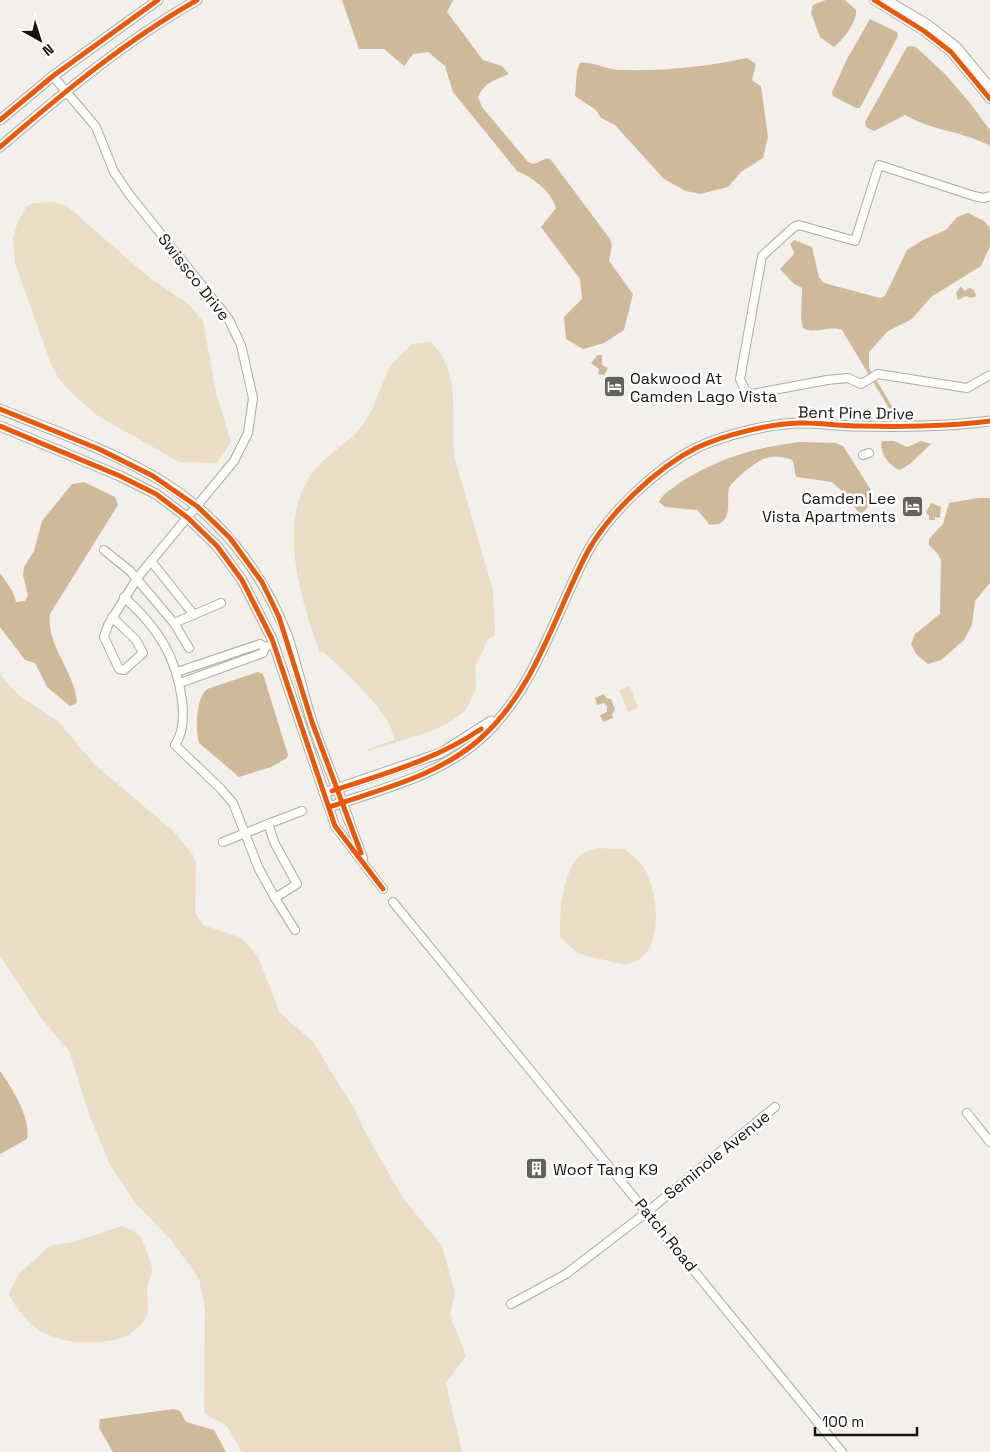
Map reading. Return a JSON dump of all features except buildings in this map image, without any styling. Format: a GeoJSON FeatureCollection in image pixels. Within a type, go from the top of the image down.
{"type":"FeatureCollection","features":[{"type":"Feature","properties":{"kind":"street"},"geometry":{"type":"LineString","coordinates":[[0,120],[53,76],[158,0]]}},
{"type":"Feature","properties":{"kind":"street"},"geometry":{"type":"LineString","coordinates":[[0,148],[64,92],[127,44],[197,0]]}},
{"type":"Feature","properties":{"kind":"street"},"geometry":{"type":"LineString","coordinates":[[874,0],[924,31],[950,52],[990,99]]}},
{"type":"Feature","properties":{"kind":"street"},"geometry":{"type":"LineString","coordinates":[[887,0],[926,22],[957,47],[990,87]]}},
{"type":"Feature","properties":{"kind":"street","name":"Swissco Drive"},"geometry":{"type":"LineString","coordinates":[[53,76],[64,92],[96,127],[114,172],[129,194],[228,318],[241,345],[253,398],[248,433],[234,461],[198,507],[136,579],[112,617],[104,637],[119,669],[124,670],[143,653],[136,640],[112,617]]}},
{"type":"Feature","properties":{"kind":"street"},"geometry":{"type":"LineString","coordinates":[[990,196],[984,198],[974,196],[879,165],[855,241],[800,226],[794,227],[765,251],[762,256],[740,379],[745,390],[752,394],[848,378],[861,384],[878,374],[968,388],[990,376]]}},
{"type":"Feature","properties":{"kind":"street"},"geometry":{"type":"LineString","coordinates":[[0,409],[99,449],[153,476],[198,507],[230,538],[262,582],[288,639],[312,722],[366,867]]}},
{"type":"Feature","properties":{"kind":"street","name":"Bent Pine Drive"},"geometry":{"type":"LineString","coordinates":[[329,807],[412,779],[449,761],[482,738],[525,684],[541,655],[589,550],[615,516],[652,476],[697,448],[759,428],[801,423],[911,427],[990,421]]}},
{"type":"Feature","properties":{"kind":"street"},"geometry":{"type":"LineString","coordinates":[[0,426],[120,476],[156,494],[188,518],[216,546],[242,580],[270,646],[335,826],[382,889]]}},
{"type":"Feature","properties":{"kind":"street"},"geometry":{"type":"LineString","coordinates":[[104,550],[130,570],[174,623],[189,648]]}},
{"type":"Feature","properties":{"kind":"street"},"geometry":{"type":"LineString","coordinates":[[151,561],[194,614]]}},
{"type":"Feature","properties":{"kind":"street"},"geometry":{"type":"LineString","coordinates":[[124,597],[156,631],[170,653],[177,672],[183,708],[182,736],[175,745],[220,788],[232,803],[259,869],[295,930]]}},
{"type":"Feature","properties":{"kind":"street"},"geometry":{"type":"LineString","coordinates":[[174,623],[221,603]]}},
{"type":"Feature","properties":{"kind":"street"},"geometry":{"type":"LineString","coordinates":[[180,683],[264,653],[270,646],[288,639]]}},
{"type":"Feature","properties":{"kind":"street"},"geometry":{"type":"LineString","coordinates":[[177,672],[260,644],[270,646]]}},
{"type":"Feature","properties":{"kind":"street","name":"Bent Pine Drive"},"geometry":{"type":"LineString","coordinates":[[324,793],[441,753],[469,737],[505,710]]}},
{"type":"Feature","properties":{"kind":"street"},"geometry":{"type":"LineString","coordinates":[[224,842],[302,811]]}},
{"type":"Feature","properties":{"kind":"street"},"geometry":{"type":"LineString","coordinates":[[268,824],[275,844],[297,884],[275,898]]}},
{"type":"Feature","properties":{"kind":"street","name":"Patch Road"},"geometry":{"type":"LineString","coordinates":[[393,902],[842,1452]]}},
{"type":"Feature","properties":{"kind":"street","name":"Seminole Avenue"},"geometry":{"type":"LineString","coordinates":[[511,1304],[566,1274],[648,1212],[775,1108]]}},
{"type":"Feature","properties":{"kind":"street"},"geometry":{"type":"LineString","coordinates":[[967,1113],[990,1142]]}},
{"type":"Feature","properties":{"kind":"shaded area"},"geometry":{"type":"Polygon","coordinates":[[[342,0],[453,0],[447,12],[483,60],[502,66],[509,74],[491,82],[484,88],[478,97],[482,107],[528,162],[534,164],[547,158],[551,160],[610,239],[612,246],[609,261],[633,294],[624,330],[604,343],[583,349],[566,339],[564,317],[582,299],[580,279],[541,227],[556,208],[554,202],[535,181],[517,171],[453,92],[445,66],[428,52],[413,54],[404,66],[384,49],[359,49],[342,0]]]}},
{"type":"Feature","properties":{"kind":"shaded area"},"geometry":{"type":"Polygon","coordinates":[[[826,0],[845,0],[856,10],[856,15],[849,30],[834,47],[820,37],[811,13],[813,5],[826,0]]]}},
{"type":"Feature","properties":{"kind":"shaded area"},"geometry":{"type":"Polygon","coordinates":[[[870,19],[897,32],[898,36],[860,108],[856,108],[833,96],[832,92],[847,59],[870,19]]]}},
{"type":"Feature","properties":{"kind":"shaded area"},"geometry":{"type":"Polygon","coordinates":[[[907,47],[916,47],[946,75],[970,103],[990,130],[990,146],[905,115],[874,131],[866,127],[865,122],[907,47]]]}},
{"type":"Feature","properties":{"kind":"shaded area"},"geometry":{"type":"Polygon","coordinates":[[[747,58],[756,64],[752,80],[761,86],[768,137],[763,158],[741,172],[728,187],[700,194],[686,191],[664,179],[615,125],[601,118],[596,110],[575,96],[577,71],[580,63],[590,63],[616,70],[653,70],[700,66],[747,58]]]}},
{"type":"Feature","properties":{"kind":"shaded area"},"geometry":{"type":"Polygon","coordinates":[[[52,202],[67,206],[147,276],[187,303],[203,321],[216,393],[231,442],[217,463],[179,462],[98,416],[59,379],[51,364],[15,263],[13,239],[17,224],[26,207],[34,203],[52,202]]]}},
{"type":"Feature","properties":{"kind":"shaded area"},"geometry":{"type":"Polygon","coordinates":[[[968,213],[984,221],[990,228],[990,246],[981,266],[931,297],[912,319],[888,331],[869,352],[869,368],[893,408],[890,410],[842,330],[812,331],[803,328],[801,320],[802,288],[794,284],[780,269],[793,255],[794,252],[790,244],[794,240],[812,247],[819,277],[824,283],[880,298],[885,296],[907,250],[923,240],[946,230],[957,217],[968,213]]]}},
{"type":"Feature","properties":{"kind":"shaded area"},"geometry":{"type":"Polygon","coordinates":[[[961,286],[964,291],[969,288],[974,290],[976,296],[972,298],[966,296],[958,300],[956,293],[961,286]]]}},
{"type":"Feature","properties":{"kind":"shaded area"},"geometry":{"type":"Polygon","coordinates":[[[431,342],[448,368],[452,383],[455,460],[493,590],[495,636],[488,639],[475,667],[476,688],[466,710],[432,731],[368,751],[366,750],[394,740],[392,730],[386,718],[367,694],[326,654],[322,651],[320,653],[299,585],[294,536],[296,513],[302,491],[314,471],[354,435],[364,423],[394,362],[412,344],[431,342]]]}},
{"type":"Feature","properties":{"kind":"shaded area"},"geometry":{"type":"Polygon","coordinates":[[[598,355],[602,355],[602,365],[608,368],[604,375],[598,374],[599,369],[591,363],[598,355]]]}},
{"type":"Feature","properties":{"kind":"shaded area"},"geometry":{"type":"Polygon","coordinates":[[[882,441],[894,441],[907,447],[921,441],[931,444],[911,463],[900,470],[892,466],[883,454],[882,441]]]}},
{"type":"Feature","properties":{"kind":"shaded area"},"geometry":{"type":"Polygon","coordinates":[[[800,442],[836,443],[843,446],[871,490],[869,504],[861,514],[844,493],[832,482],[796,477],[793,461],[780,457],[762,459],[731,485],[728,493],[728,512],[719,524],[710,525],[697,510],[665,507],[659,502],[664,495],[678,484],[721,461],[768,447],[800,442]]]}},
{"type":"Feature","properties":{"kind":"shaded area"},"geometry":{"type":"Polygon","coordinates":[[[84,482],[115,497],[118,505],[50,614],[52,637],[75,692],[77,703],[70,706],[47,687],[35,663],[25,660],[0,627],[0,573],[13,592],[16,602],[25,601],[28,595],[23,575],[24,567],[34,551],[42,521],[72,484],[84,482]]]}},
{"type":"Feature","properties":{"kind":"shaded area"},"geometry":{"type":"Polygon","coordinates":[[[990,498],[990,583],[975,601],[972,625],[964,640],[941,660],[928,664],[916,654],[911,644],[915,634],[940,614],[941,560],[929,545],[929,539],[943,524],[949,503],[990,498]]]}},
{"type":"Feature","properties":{"kind":"shaded area"},"geometry":{"type":"Polygon","coordinates":[[[931,503],[941,507],[940,518],[935,517],[935,520],[929,520],[926,512],[931,503]]]}},
{"type":"Feature","properties":{"kind":"shaded area"},"geometry":{"type":"Polygon","coordinates":[[[258,672],[263,674],[288,755],[287,758],[271,767],[239,777],[199,743],[197,722],[199,706],[203,693],[207,689],[258,672]]]}},
{"type":"Feature","properties":{"kind":"shaded area"},"geometry":{"type":"Polygon","coordinates":[[[0,675],[21,697],[58,721],[95,765],[172,830],[193,855],[196,864],[195,913],[203,925],[242,938],[258,957],[280,1013],[313,1042],[355,1110],[364,1130],[403,1198],[442,1246],[455,1293],[450,1315],[466,1356],[446,1383],[462,1452],[242,1452],[227,1426],[204,1413],[205,1309],[199,1279],[171,1240],[137,1205],[110,1165],[90,1117],[69,1051],[41,1018],[0,956],[0,675]]]}},
{"type":"Feature","properties":{"kind":"shaded area"},"geometry":{"type":"Polygon","coordinates":[[[630,686],[638,708],[628,712],[619,690],[630,686]]]}},
{"type":"Feature","properties":{"kind":"shaded area"},"geometry":{"type":"Polygon","coordinates":[[[604,694],[606,698],[611,699],[615,709],[612,715],[613,718],[603,722],[600,715],[607,712],[607,706],[604,703],[597,705],[595,698],[604,694]]]}},
{"type":"Feature","properties":{"kind":"shaded area"},"geometry":{"type":"Polygon","coordinates":[[[597,848],[625,849],[644,868],[653,892],[656,907],[654,937],[649,949],[640,959],[628,964],[585,955],[570,947],[560,936],[560,916],[566,880],[570,869],[582,854],[597,848]]]}},
{"type":"Feature","properties":{"kind":"shaded area"},"geometry":{"type":"Polygon","coordinates":[[[0,1071],[20,1104],[26,1122],[27,1139],[0,1154],[0,1071]]]}},
{"type":"Feature","properties":{"kind":"shaded area"},"geometry":{"type":"Polygon","coordinates":[[[122,1226],[139,1235],[152,1267],[147,1287],[148,1305],[146,1318],[139,1327],[118,1339],[100,1342],[71,1341],[46,1334],[25,1318],[9,1294],[18,1275],[49,1246],[74,1242],[122,1226]]]}},
{"type":"Feature","properties":{"kind":"shaded area"},"geometry":{"type":"Polygon","coordinates":[[[174,1409],[180,1411],[186,1422],[214,1430],[226,1452],[113,1452],[99,1428],[100,1419],[174,1409]]]}},
{"type":"Feature","properties":{"kind":"cycle path"},"geometry":{"type":"LineString","coordinates":[[0,120],[53,76],[158,0]]}},
{"type":"Feature","properties":{"kind":"cycle path"},"geometry":{"type":"LineString","coordinates":[[0,147],[120,50],[197,0]]}},
{"type":"Feature","properties":{"kind":"cycle path"},"geometry":{"type":"LineString","coordinates":[[874,0],[924,31],[951,52],[990,99]]}},
{"type":"Feature","properties":{"kind":"cycle path"},"geometry":{"type":"LineString","coordinates":[[0,409],[99,449],[153,476],[198,507],[230,538],[262,582],[279,617],[312,722],[361,853]]}},
{"type":"Feature","properties":{"kind":"cycle path"},"geometry":{"type":"LineString","coordinates":[[329,807],[427,772],[464,752],[480,739],[516,698],[530,674],[576,575],[597,536],[650,479],[696,448],[720,439],[776,425],[802,423],[853,426],[909,426],[990,421]]}},
{"type":"Feature","properties":{"kind":"cycle path"},"geometry":{"type":"LineString","coordinates":[[0,426],[120,476],[156,494],[188,518],[217,546],[242,580],[272,639],[335,826],[383,889]]}},
{"type":"Feature","properties":{"kind":"cycle path"},"geometry":{"type":"LineString","coordinates":[[332,791],[428,758],[481,729]]}},
{"type":"Feature","properties":{"kind":"place","name":"Oakwood At Camden Lago Vista"},"geometry":{"type":"Point","coordinates":[614,387]}},
{"type":"Feature","properties":{"kind":"place","name":"Camden Lee Vista Apartments"},"geometry":{"type":"Point","coordinates":[912,507]}},
{"type":"Feature","properties":{"kind":"place","name":"Woof Tang K9"},"geometry":{"type":"Point","coordinates":[537,1169]}}]}
